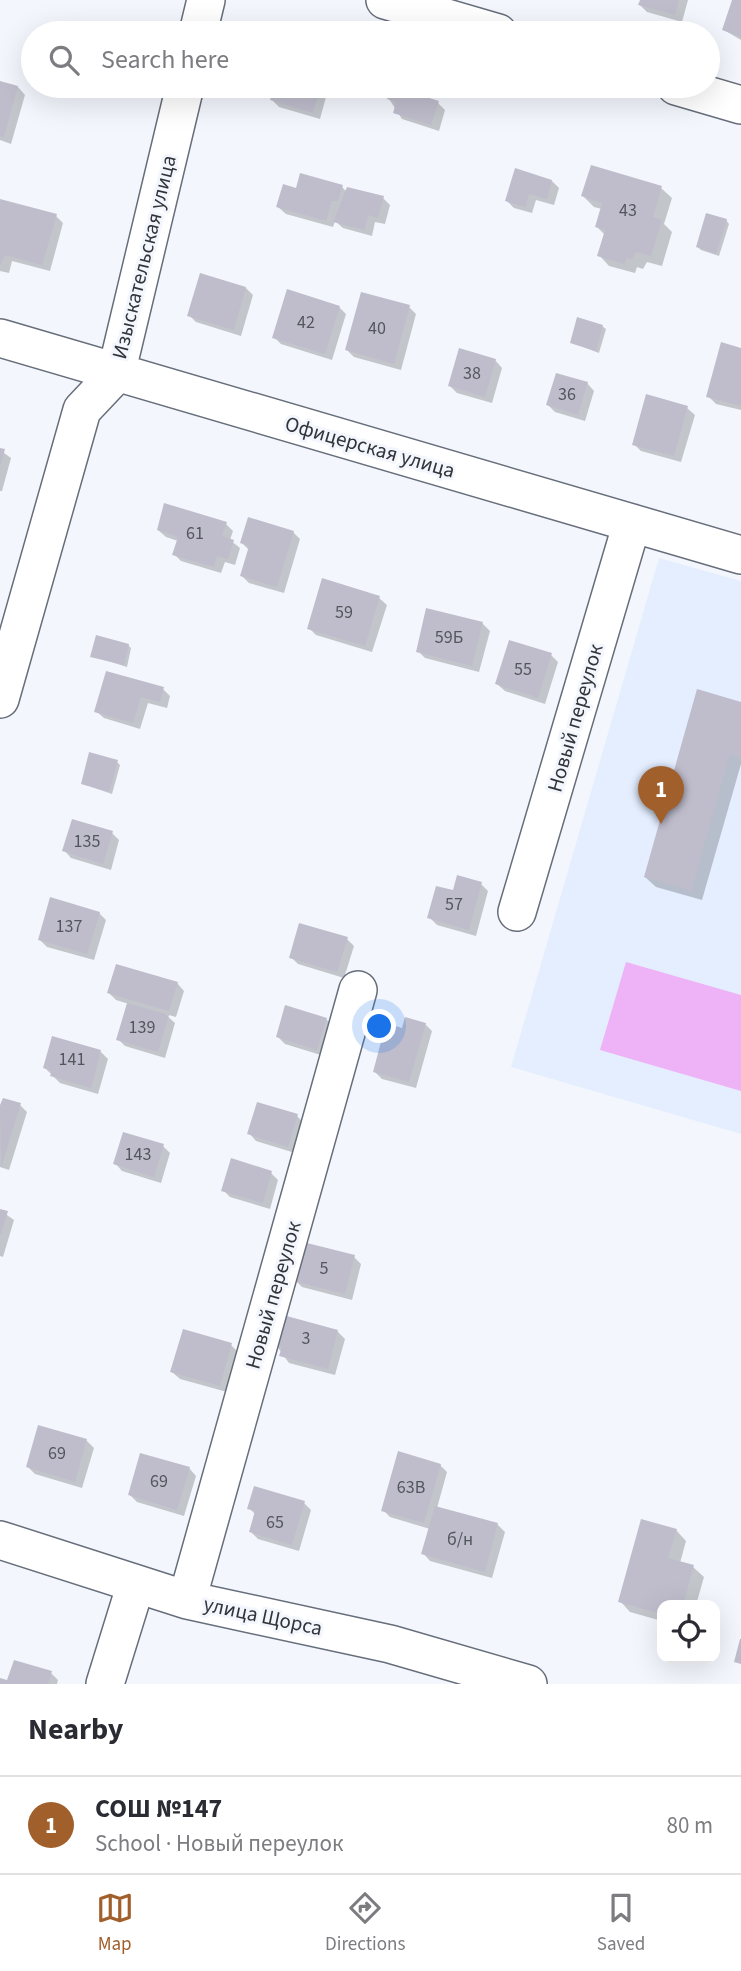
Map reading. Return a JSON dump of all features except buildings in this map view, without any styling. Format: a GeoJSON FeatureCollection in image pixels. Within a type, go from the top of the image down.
{"type":"FeatureCollection","features":[{"type":"Feature","properties":{"kind":"street"},"geometry":{"type":"LineString","coordinates":[[201,21],[206,0]]}},
{"type":"Feature","properties":{"kind":"street"},"geometry":{"type":"LineString","coordinates":[[386,0],[457,21]]}},
{"type":"Feature","properties":{"kind":"street","name":"Изыскательская улица"},"geometry":{"type":"LineString","coordinates":[[0,699],[82,410],[116,374],[182,98]]}},
{"type":"Feature","properties":{"kind":"street"},"geometry":{"type":"LineString","coordinates":[[717,98],[741,105]]}},
{"type":"Feature","properties":{"kind":"street","name":"Офицерская улица"},"geometry":{"type":"LineString","coordinates":[[0,338],[741,555]]}},
{"type":"Feature","properties":{"kind":"street","name":"Новый переулок"},"geometry":{"type":"LineString","coordinates":[[517,912],[632,523]]}},
{"type":"Feature","properties":{"kind":"street","name":"Новый переулок"},"geometry":{"type":"LineString","coordinates":[[187,1600],[358,990]]}},
{"type":"Feature","properties":{"kind":"street","name":"улица Щорса"},"geometry":{"type":"LineString","coordinates":[[0,1540],[187,1600],[390,1644],[464,1675],[528,1684]]}},
{"type":"Feature","properties":{"kind":"street"},"geometry":{"type":"LineString","coordinates":[[105,1684],[136,1584]]}},
{"type":"Feature","properties":{"kind":"shaded area"},"geometry":{"type":"Polygon","coordinates":[[[659,558],[741,581],[741,1134],[511,1067],[659,558]]]}},
{"type":"Feature","properties":{"kind":"shaded area"},"geometry":{"type":"Polygon","coordinates":[[[626,962],[741,995],[741,1091],[600,1050],[626,962]]]}},
{"type":"Feature","properties":{"kind":"place","name":"СОШ №147"},"geometry":{"type":"Point","coordinates":[661,824]}}]}
